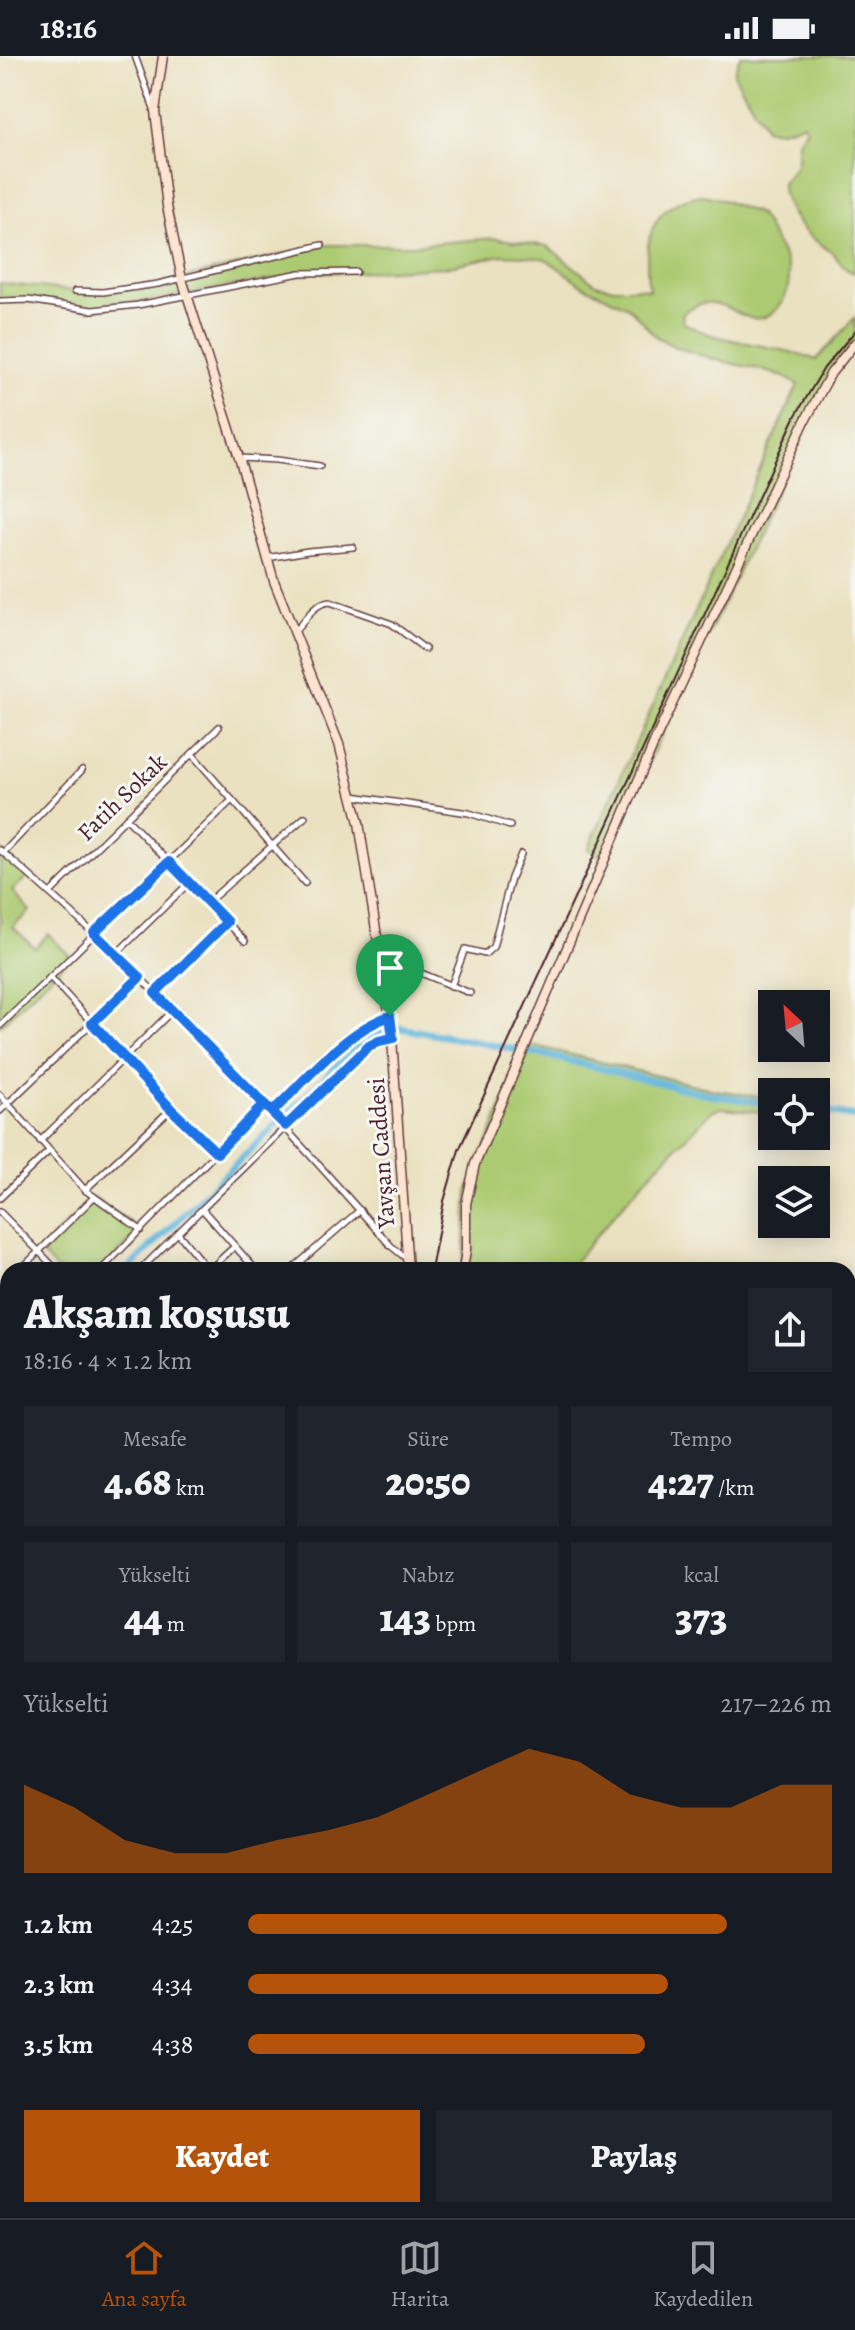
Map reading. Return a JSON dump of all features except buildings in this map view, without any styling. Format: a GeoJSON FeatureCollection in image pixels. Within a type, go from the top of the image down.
{"type":"FeatureCollection","features":[{"type":"Feature","properties":{"kind":"street"},"geometry":{"type":"LineString","coordinates":[[135,56],[155,111]]}},
{"type":"Feature","properties":{"kind":"street","name":"Yavşan Caddesi"},"geometry":{"type":"LineString","coordinates":[[163,56],[155,111],[167,206],[182,279],[267,558],[339,744],[353,796],[392,1028],[408,1262]]}},
{"type":"Feature","properties":{"kind":"street"},"geometry":{"type":"LineString","coordinates":[[75,291],[103,292],[182,279],[322,245]]}},
{"type":"Feature","properties":{"kind":"street"},"geometry":{"type":"LineString","coordinates":[[0,301],[28,300],[92,310],[187,296],[300,273],[356,272]]}},
{"type":"Feature","properties":{"kind":"street"},"geometry":{"type":"LineString","coordinates":[[464,1262],[470,1179],[582,908],[658,734],[805,421],[831,373],[855,343]]}},
{"type":"Feature","properties":{"kind":"street"},"geometry":{"type":"LineString","coordinates":[[239,458],[320,466]]}},
{"type":"Feature","properties":{"kind":"street"},"geometry":{"type":"LineString","coordinates":[[267,558],[353,547]]}},
{"type":"Feature","properties":{"kind":"street"},"geometry":{"type":"LineString","coordinates":[[295,631],[315,607],[330,602],[392,624],[425,649]]}},
{"type":"Feature","properties":{"kind":"street","name":"Fatih Sokak"},"geometry":{"type":"LineString","coordinates":[[50,893],[219,727]]}},
{"type":"Feature","properties":{"kind":"street"},"geometry":{"type":"LineString","coordinates":[[192,754],[305,883]]}},
{"type":"Feature","properties":{"kind":"street"},"geometry":{"type":"LineString","coordinates":[[82,770],[2,851],[140,977],[284,1125],[405,1262]]}},
{"type":"Feature","properties":{"kind":"street"},"geometry":{"type":"LineString","coordinates":[[353,796],[469,813],[510,826]]}},
{"type":"Feature","properties":{"kind":"street"},"geometry":{"type":"LineString","coordinates":[[0,1026],[232,800]]}},
{"type":"Feature","properties":{"kind":"street"},"geometry":{"type":"LineString","coordinates":[[208,902],[305,817]]}},
{"type":"Feature","properties":{"kind":"street"},"geometry":{"type":"LineString","coordinates":[[126,818],[245,941]]}},
{"type":"Feature","properties":{"kind":"street"},"geometry":{"type":"LineString","coordinates":[[451,986],[465,949],[485,954],[493,947],[511,878],[521,854]]}},
{"type":"Feature","properties":{"kind":"street"},"geometry":{"type":"LineString","coordinates":[[116,954],[189,883]]}},
{"type":"Feature","properties":{"kind":"street"},"geometry":{"type":"LineString","coordinates":[[155,993],[227,922]]}},
{"type":"Feature","properties":{"kind":"street"},"geometry":{"type":"LineString","coordinates":[[383,971],[421,973],[470,993]]}},
{"type":"Feature","properties":{"kind":"street"},"geometry":{"type":"LineString","coordinates":[[50,977],[171,1109],[217,1153]]}},
{"type":"Feature","properties":{"kind":"street"},"geometry":{"type":"LineString","coordinates":[[0,1111],[140,977]]}},
{"type":"Feature","properties":{"kind":"street"},"geometry":{"type":"LineString","coordinates":[[40,1141],[172,1011]]}},
{"type":"Feature","properties":{"kind":"street"},"geometry":{"type":"LineString","coordinates":[[274,1115],[344,1043],[370,1025],[392,1028]]}},
{"type":"Feature","properties":{"kind":"street"},"geometry":{"type":"LineString","coordinates":[[148,1262],[284,1125],[392,1028]]}},
{"type":"Feature","properties":{"kind":"street"},"geometry":{"type":"LineString","coordinates":[[0,1095],[85,1190],[141,1230]]}},
{"type":"Feature","properties":{"kind":"street"},"geometry":{"type":"LineString","coordinates":[[109,1262],[264,1104]]}},
{"type":"Feature","properties":{"kind":"street"},"geometry":{"type":"LineString","coordinates":[[85,1190],[171,1109]]}},
{"type":"Feature","properties":{"kind":"street"},"geometry":{"type":"LineString","coordinates":[[0,1198],[49,1151]]}},
{"type":"Feature","properties":{"kind":"street"},"geometry":{"type":"LineString","coordinates":[[28,1262],[94,1197]]}},
{"type":"Feature","properties":{"kind":"street"},"geometry":{"type":"LineString","coordinates":[[202,1209],[249,1262]]}},
{"type":"Feature","properties":{"kind":"street"},"geometry":{"type":"LineString","coordinates":[[300,1262],[360,1210]]}},
{"type":"Feature","properties":{"kind":"street"},"geometry":{"type":"LineString","coordinates":[[0,1212],[49,1262]]}},
{"type":"Feature","properties":{"kind":"street"},"geometry":{"type":"LineString","coordinates":[[178,1233],[202,1262]]}},
{"type":"Feature","properties":{"kind":"street"},"geometry":{"type":"LineString","coordinates":[[218,1262],[235,1246]]}},
{"type":"Feature","properties":{"kind":"green space"},"geometry":{"type":"Polygon","coordinates":[[[740,56],[855,56],[855,273],[806,232],[791,213],[782,183],[795,167],[798,144],[807,129],[803,123],[779,130],[765,128],[734,74],[740,56]]]}},
{"type":"Feature","properties":{"kind":"green space"},"geometry":{"type":"Polygon","coordinates":[[[701,195],[755,212],[761,217],[784,258],[789,281],[781,303],[768,316],[758,319],[748,317],[718,304],[707,303],[695,305],[682,314],[683,322],[697,330],[730,340],[816,360],[855,317],[855,343],[831,373],[604,858],[588,849],[798,385],[784,377],[675,347],[655,336],[630,308],[582,285],[546,259],[526,256],[502,255],[444,267],[315,272],[92,310],[44,302],[0,301],[0,283],[85,292],[158,284],[322,245],[415,245],[494,238],[547,246],[596,284],[649,290],[647,257],[652,229],[669,208],[701,195]]]}},
{"type":"Feature","properties":{"kind":"green space"},"geometry":{"type":"Polygon","coordinates":[[[0,850],[29,875],[12,891],[30,911],[13,927],[35,948],[48,934],[71,957],[0,1026],[0,850]]]}},
{"type":"Feature","properties":{"kind":"green space"},"geometry":{"type":"Polygon","coordinates":[[[527,1044],[715,1090],[758,1096],[758,1112],[722,1108],[712,1111],[639,1186],[575,1262],[464,1262],[468,1192],[527,1044]]]}},
{"type":"Feature","properties":{"kind":"green space"},"geometry":{"type":"Polygon","coordinates":[[[94,1197],[141,1230],[109,1262],[49,1262],[39,1251],[94,1197]]]}},
{"type":"Feature","properties":{"kind":"waterway"},"geometry":{"type":"LineString","coordinates":[[135,1262],[352,1051],[369,1038],[387,1030],[401,1028],[545,1055],[711,1095],[758,1102]]}},
{"type":"Feature","properties":{"kind":"waterway"},"geometry":{"type":"LineString","coordinates":[[830,1113],[855,1117]]}},
{"type":"Feature","properties":{"kind":"railway"},"geometry":{"type":"LineString","coordinates":[[433,1262],[444,1201],[459,1150],[796,415],[824,368],[855,331]]}},
{"type":"Feature","properties":{"kind":"route"},"geometry":{"type":"LineString","coordinates":[[169,862],[227,922],[155,993],[272,1112],[344,1043],[390,1016],[393,1038],[369,1046],[286,1126],[276,1117],[264,1104],[217,1153],[171,1109],[92,1023],[140,977],[94,933],[169,862]]}}]}
